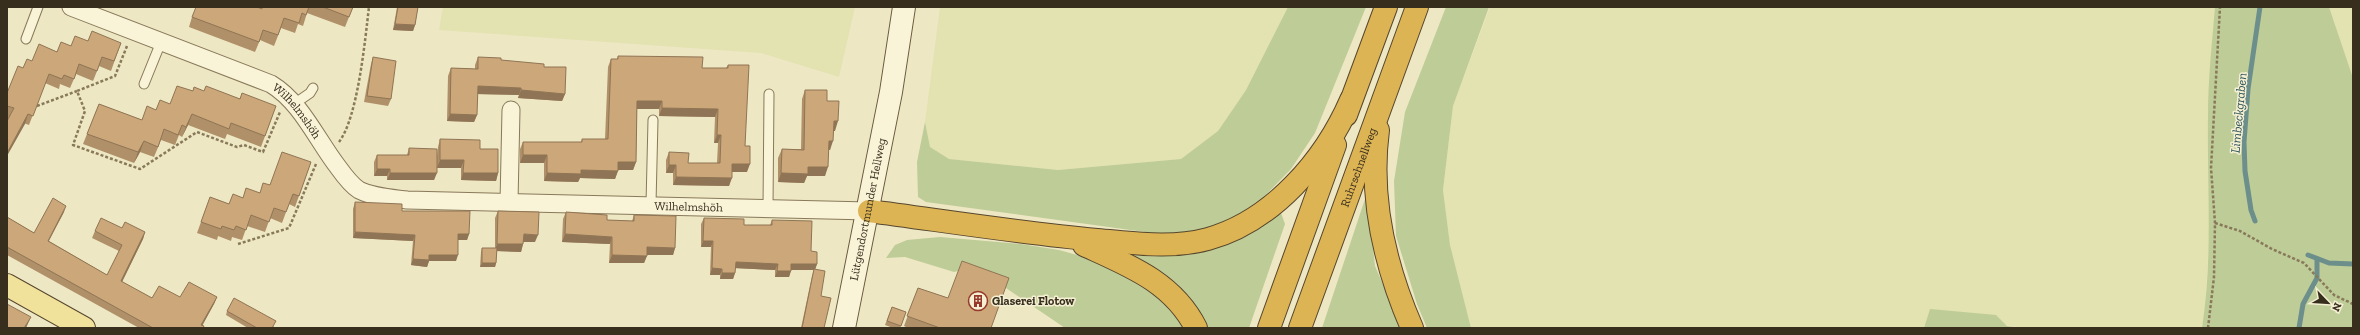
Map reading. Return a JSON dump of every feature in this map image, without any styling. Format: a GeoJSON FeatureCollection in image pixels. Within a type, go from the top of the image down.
{"type":"FeatureCollection","features":[{"type":"Feature","properties":{"kind":"highway"},"geometry":{"type":"LineString","coordinates":[[1269,328],[1386,7]]}},
{"type":"Feature","properties":{"kind":"highway","name":"Ruhrschnellweg"},"geometry":{"type":"LineString","coordinates":[[1300,328],[1417,7]]}},
{"type":"Feature","properties":{"kind":"highway"},"geometry":{"type":"LineString","coordinates":[[1391,76],[1377,135],[1377,196],[1380,228],[1393,283],[1412,328]]}},
{"type":"Feature","properties":{"kind":"highway"},"geometry":{"type":"LineString","coordinates":[[869,211],[1069,238],[1174,245],[1208,239],[1232,230],[1264,210],[1304,174],[1335,134],[1351,100]]}},
{"type":"Feature","properties":{"kind":"highway"},"geometry":{"type":"LineString","coordinates":[[1069,238],[1141,270],[1158,282],[1184,308],[1196,328]]}},
{"type":"Feature","properties":{"kind":"main road","name":"Lütgendortmunder Hellweg"},"geometry":{"type":"LineString","coordinates":[[844,328],[869,211],[891,92],[904,7]]}},
{"type":"Feature","properties":{"kind":"main road"},"geometry":{"type":"LineString","coordinates":[[7,285],[84,328]]}},
{"type":"Feature","properties":{"kind":"street","name":"Wilhelmshöh"},"geometry":{"type":"LineString","coordinates":[[71,7],[271,84],[288,96],[288,106],[323,157],[357,189],[371,195],[406,200],[651,204],[869,211]]}},
{"type":"Feature","properties":{"kind":"street"},"geometry":{"type":"LineString","coordinates":[[509,202],[511,110]]}},
{"type":"Feature","properties":{"kind":"lane"},"geometry":{"type":"LineString","coordinates":[[26,39],[38,7]]}},
{"type":"Feature","properties":{"kind":"lane"},"geometry":{"type":"LineString","coordinates":[[144,84],[161,42]]}},
{"type":"Feature","properties":{"kind":"lane"},"geometry":{"type":"LineString","coordinates":[[288,106],[310,93],[313,88]]}},
{"type":"Feature","properties":{"kind":"lane"},"geometry":{"type":"LineString","coordinates":[[768,94],[768,207]]}},
{"type":"Feature","properties":{"kind":"lane"},"geometry":{"type":"LineString","coordinates":[[651,204],[653,120]]}},
{"type":"Feature","properties":{"kind":"path"},"geometry":{"type":"LineString","coordinates":[[238,244],[289,228],[323,157],[347,131],[366,31],[369,7]]}},
{"type":"Feature","properties":{"kind":"path"},"geometry":{"type":"LineString","coordinates":[[2208,328],[2214,277],[2215,223],[2211,168],[2220,7]]}},
{"type":"Feature","properties":{"kind":"path"},"geometry":{"type":"LineString","coordinates":[[37,106],[115,76],[128,42]]}},
{"type":"Feature","properties":{"kind":"path"},"geometry":{"type":"LineString","coordinates":[[77,90],[84,111],[73,146],[140,169],[197,132],[237,147],[244,144],[263,152],[288,106]]}},
{"type":"Feature","properties":{"kind":"path"},"geometry":{"type":"LineString","coordinates":[[2215,223],[2240,230],[2272,249],[2304,263],[2334,295],[2353,304]]}},
{"type":"Feature","properties":{"kind":"green space"},"geometry":{"type":"Polygon","coordinates":[[[443,7],[855,7],[839,77],[761,53],[439,30],[443,7]]]}},
{"type":"Feature","properties":{"kind":"green space"},"geometry":{"type":"Polygon","coordinates":[[[940,7],[1288,7],[1246,90],[1218,131],[1181,159],[1058,170],[948,159],[930,147],[925,122],[940,7]]]}},
{"type":"Feature","properties":{"kind":"green space"},"geometry":{"type":"Polygon","coordinates":[[[1288,7],[1366,7],[1315,133],[1291,169],[1257,204],[1219,226],[1174,236],[926,202],[918,197],[917,162],[925,122],[930,147],[949,159],[1058,170],[1181,159],[1218,131],[1246,90],[1288,7]]]}},
{"type":"Feature","properties":{"kind":"green space"},"geometry":{"type":"Polygon","coordinates":[[[1446,7],[1489,7],[1453,106],[1443,190],[1450,245],[1471,328],[1427,328],[1417,304],[1396,236],[1394,181],[1405,112],[1446,7]]]}},
{"type":"Feature","properties":{"kind":"green space"},"geometry":{"type":"Polygon","coordinates":[[[1490,7],[2215,7],[2208,115],[2210,222],[2205,309],[2202,328],[2021,328],[1930,309],[1924,328],[1471,328],[1450,245],[1443,190],[1453,106],[1490,7]]]}},
{"type":"Feature","properties":{"kind":"green space"},"geometry":{"type":"Polygon","coordinates":[[[2215,7],[2329,7],[2353,78],[2353,328],[2202,328],[2207,275],[2209,222],[2208,102],[2215,7]]]}},
{"type":"Feature","properties":{"kind":"green space"},"geometry":{"type":"Polygon","coordinates":[[[2329,7],[2353,7],[2353,78],[2351,72],[2329,7]]]}},
{"type":"Feature","properties":{"kind":"green space"},"geometry":{"type":"Polygon","coordinates":[[[1370,184],[1370,221],[1375,266],[1402,328],[1322,328],[1370,184]]]}},
{"type":"Feature","properties":{"kind":"green space"},"geometry":{"type":"Polygon","coordinates":[[[1280,210],[1285,224],[1249,328],[1206,328],[1191,304],[1164,275],[1128,254],[1177,254],[1280,210]]]}},
{"type":"Feature","properties":{"kind":"green space"},"geometry":{"type":"Polygon","coordinates":[[[940,237],[1021,244],[1059,250],[1106,263],[1161,297],[1185,328],[1065,328],[1006,288],[958,271],[954,272],[905,257],[886,258],[895,245],[907,240],[940,237]]]}},
{"type":"Feature","properties":{"kind":"green space"},"geometry":{"type":"Polygon","coordinates":[[[1930,309],[1996,315],[2007,326],[2021,328],[1924,328],[1930,309]]]}},
{"type":"Feature","properties":{"kind":"building"},"geometry":{"type":"Polygon","coordinates":[[[196,7],[257,7],[262,9],[262,7],[309,7],[306,15],[302,13],[299,23],[284,18],[278,35],[263,30],[259,42],[192,17],[196,7]]]}},
{"type":"Feature","properties":{"kind":"building"},"geometry":{"type":"Polygon","coordinates":[[[323,7],[353,7],[349,17],[323,7]]]}},
{"type":"Feature","properties":{"kind":"building"},"geometry":{"type":"Polygon","coordinates":[[[398,7],[418,7],[415,25],[395,24],[398,7]]]}},
{"type":"Feature","properties":{"kind":"building"},"geometry":{"type":"Polygon","coordinates":[[[92,31],[121,43],[114,61],[102,57],[97,71],[79,64],[74,79],[64,75],[62,79],[49,74],[33,116],[28,114],[7,153],[7,121],[14,108],[7,106],[7,93],[18,66],[23,68],[27,59],[32,61],[39,44],[57,52],[61,42],[71,46],[75,36],[88,41],[92,31]]]}},
{"type":"Feature","properties":{"kind":"building"},"geometry":{"type":"Polygon","coordinates":[[[618,56],[703,57],[702,68],[728,68],[728,65],[749,65],[745,146],[750,146],[750,164],[732,164],[732,178],[676,177],[676,165],[669,165],[669,152],[689,153],[688,163],[720,163],[721,135],[717,135],[718,109],[662,108],[662,101],[637,101],[636,162],[618,162],[618,171],[581,170],[581,174],[547,173],[547,155],[523,155],[523,142],[582,142],[582,139],[608,139],[611,59],[618,59],[618,56]]]}},
{"type":"Feature","properties":{"kind":"building"},"geometry":{"type":"Polygon","coordinates":[[[373,57],[396,61],[391,99],[367,96],[373,57]]]}},
{"type":"Feature","properties":{"kind":"building"},"geometry":{"type":"Polygon","coordinates":[[[478,57],[501,58],[501,60],[544,64],[544,67],[566,67],[565,94],[521,90],[521,88],[478,86],[477,115],[450,114],[451,68],[478,69],[478,57]]]}},
{"type":"Feature","properties":{"kind":"building"},"geometry":{"type":"Polygon","coordinates":[[[177,86],[193,91],[194,87],[204,91],[206,86],[240,99],[242,93],[276,106],[265,136],[231,123],[229,129],[192,114],[186,127],[182,125],[178,135],[164,129],[158,147],[144,141],[138,152],[87,134],[99,104],[142,120],[147,106],[156,110],[160,100],[170,104],[177,86]]]}},
{"type":"Feature","properties":{"kind":"building"},"geometry":{"type":"Polygon","coordinates":[[[805,90],[827,90],[827,101],[839,101],[838,121],[834,121],[833,141],[829,141],[828,167],[808,167],[808,174],[781,173],[782,149],[804,150],[805,90]]]}},
{"type":"Feature","properties":{"kind":"building"},"geometry":{"type":"Polygon","coordinates":[[[440,139],[480,140],[480,149],[498,149],[498,173],[463,173],[464,160],[440,160],[440,139]]]}},
{"type":"Feature","properties":{"kind":"building"},"geometry":{"type":"Polygon","coordinates":[[[409,148],[437,149],[437,173],[390,173],[390,169],[377,169],[377,155],[409,155],[409,148]]]}},
{"type":"Feature","properties":{"kind":"building"},"geometry":{"type":"Polygon","coordinates":[[[282,152],[311,162],[299,196],[293,194],[286,212],[274,208],[269,222],[251,215],[246,230],[236,226],[234,230],[222,226],[221,229],[201,222],[210,197],[229,204],[233,194],[243,198],[246,188],[260,193],[263,183],[270,185],[282,152]]]}},
{"type":"Feature","properties":{"kind":"building"},"geometry":{"type":"Polygon","coordinates":[[[53,198],[66,206],[48,241],[107,275],[122,245],[95,231],[101,218],[122,228],[125,222],[145,232],[121,281],[152,298],[159,286],[180,297],[189,282],[217,297],[201,325],[204,326],[203,328],[153,328],[7,247],[7,217],[34,233],[53,198]]]}},
{"type":"Feature","properties":{"kind":"building"},"geometry":{"type":"Polygon","coordinates":[[[355,202],[402,204],[402,211],[470,211],[469,234],[458,234],[458,255],[429,255],[429,260],[413,259],[415,235],[355,232],[355,202]]]}},
{"type":"Feature","properties":{"kind":"building"},"geometry":{"type":"Polygon","coordinates":[[[498,211],[539,212],[538,235],[524,234],[523,244],[497,244],[498,211]]]}},
{"type":"Feature","properties":{"kind":"building"},"geometry":{"type":"Polygon","coordinates":[[[566,212],[607,215],[607,220],[634,221],[634,215],[676,216],[675,248],[647,247],[647,256],[612,255],[612,237],[565,234],[566,212]]]}},
{"type":"Feature","properties":{"kind":"building"},"geometry":{"type":"Polygon","coordinates":[[[704,218],[744,219],[744,225],[772,225],[772,220],[812,221],[811,251],[817,252],[817,264],[791,264],[791,271],[777,271],[778,264],[736,262],[735,273],[722,273],[722,269],[712,268],[713,241],[703,241],[704,218]]]}},
{"type":"Feature","properties":{"kind":"building"},"geometry":{"type":"Polygon","coordinates":[[[482,248],[497,248],[496,263],[482,263],[482,248]]]}},
{"type":"Feature","properties":{"kind":"building"},"geometry":{"type":"Polygon","coordinates":[[[962,261],[1009,278],[991,328],[940,328],[907,316],[918,288],[948,298],[962,261]]]}},
{"type":"Feature","properties":{"kind":"building"},"geometry":{"type":"Polygon","coordinates":[[[814,269],[825,271],[821,296],[831,298],[824,328],[802,328],[814,269]]]}},
{"type":"Feature","properties":{"kind":"building"},"geometry":{"type":"Polygon","coordinates":[[[234,298],[276,321],[272,328],[257,328],[227,311],[234,298]]]}},
{"type":"Feature","properties":{"kind":"building"},"geometry":{"type":"Polygon","coordinates":[[[7,304],[31,317],[24,328],[7,328],[7,304]]]}},
{"type":"Feature","properties":{"kind":"building"},"geometry":{"type":"Polygon","coordinates":[[[892,307],[906,312],[901,326],[887,321],[892,307]]]}},
{"type":"Feature","properties":{"kind":"waterway","name":"Limbeckgraben"},"geometry":{"type":"LineString","coordinates":[[2255,221],[2251,210],[2245,171],[2244,142],[2248,89],[2260,7]]}},
{"type":"Feature","properties":{"kind":"waterway","name":"Limbeckgraben"},"geometry":{"type":"LineString","coordinates":[[2308,255],[2329,263],[2353,264]]}},
{"type":"Feature","properties":{"kind":"waterway"},"geometry":{"type":"LineString","coordinates":[[2299,328],[2303,304],[2317,278],[2317,259]]}},
{"type":"Feature","properties":{"kind":"place","name":"Glaserei Flotow"},"geometry":{"type":"Point","coordinates":[978,301]}}]}
